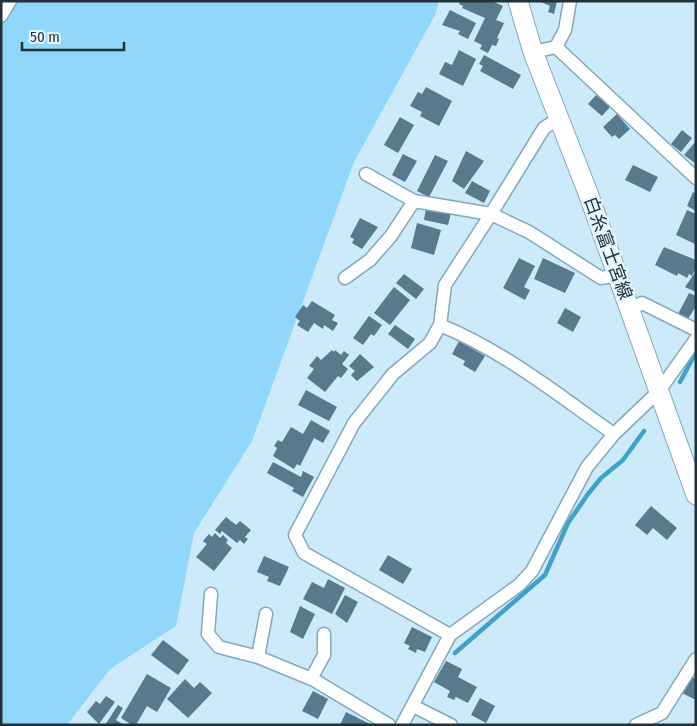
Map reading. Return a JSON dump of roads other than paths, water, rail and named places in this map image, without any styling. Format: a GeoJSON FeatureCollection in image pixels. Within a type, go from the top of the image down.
{"type":"FeatureCollection","features":[{"type":"Feature","properties":{"kind":"main road","name":"白糸富士宮線"},"geometry":{"type":"LineString","coordinates":[[518,1],[533,52],[618,275],[696,495]]}},
{"type":"Feature","properties":{"kind":"street"},"geometry":{"type":"LineString","coordinates":[[1,16],[10,1]]}},
{"type":"Feature","properties":{"kind":"street"},"geometry":{"type":"LineString","coordinates":[[533,52],[556,47],[565,30],[570,1]]}},
{"type":"Feature","properties":{"kind":"street"},"geometry":{"type":"LineString","coordinates":[[556,47],[696,178]]}},
{"type":"Feature","properties":{"kind":"street"},"geometry":{"type":"LineString","coordinates":[[450,635],[304,553],[295,535],[354,423],[393,374],[430,343],[440,325],[445,285],[492,214],[544,128],[559,118]]}},
{"type":"Feature","properties":{"kind":"street"},"geometry":{"type":"LineString","coordinates":[[366,174],[414,200],[492,214],[529,232],[601,278],[618,275]]}},
{"type":"Feature","properties":{"kind":"street"},"geometry":{"type":"LineString","coordinates":[[346,278],[370,260],[391,236],[414,200]]}},
{"type":"Feature","properties":{"kind":"street"},"geometry":{"type":"LineString","coordinates":[[630,310],[642,303],[696,330]]}},
{"type":"Feature","properties":{"kind":"street"},"geometry":{"type":"LineString","coordinates":[[440,325],[495,351],[614,434]]}},
{"type":"Feature","properties":{"kind":"street"},"geometry":{"type":"LineString","coordinates":[[402,725],[450,635],[519,585],[532,571],[587,468],[614,434],[659,391],[696,339]]}},
{"type":"Feature","properties":{"kind":"street"},"geometry":{"type":"LineString","coordinates":[[211,594],[208,634],[219,647],[258,657],[311,679],[389,725]]}},
{"type":"Feature","properties":{"kind":"street"},"geometry":{"type":"LineString","coordinates":[[258,657],[266,614]]}},
{"type":"Feature","properties":{"kind":"street"},"geometry":{"type":"LineString","coordinates":[[311,679],[324,655],[324,634]]}},
{"type":"Feature","properties":{"kind":"street"},"geometry":{"type":"LineString","coordinates":[[636,725],[662,713],[696,659]]}},
{"type":"Feature","properties":{"kind":"street"},"geometry":{"type":"LineString","coordinates":[[413,706],[451,725]]}},
{"type":"Feature","properties":{"kind":"waterway"},"geometry":{"type":"LineString","coordinates":[[680,382],[696,352]]}},
{"type":"Feature","properties":{"kind":"waterway"},"geometry":{"type":"LineString","coordinates":[[455,653],[545,575],[568,523],[601,478],[623,460],[644,431]]}}]}
